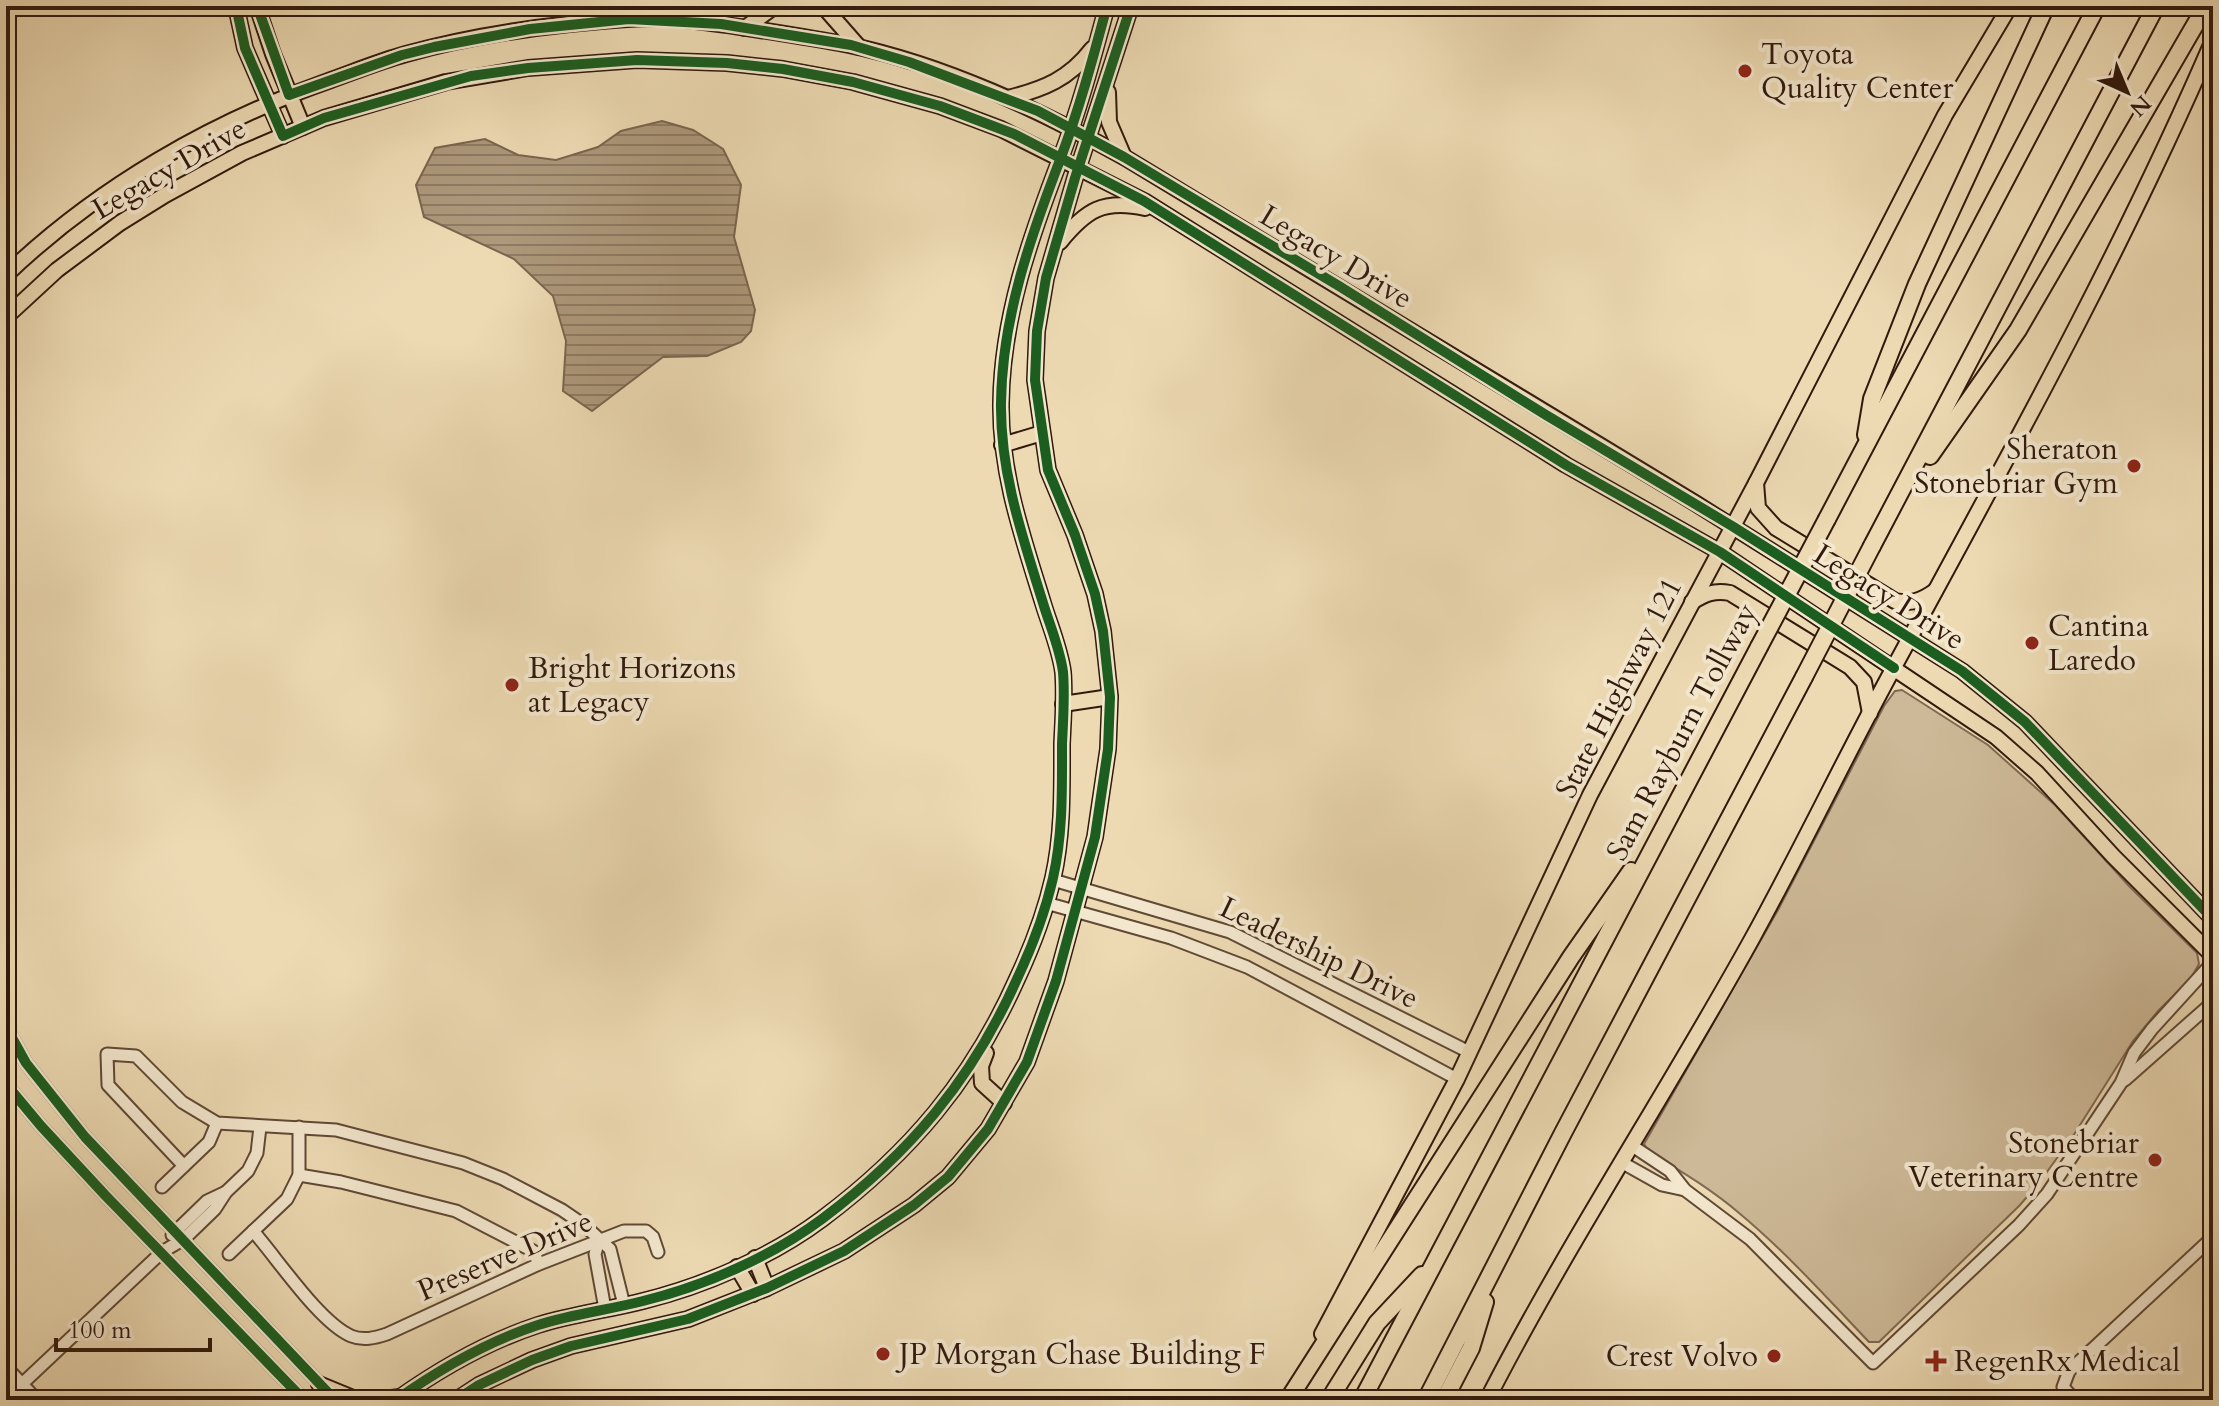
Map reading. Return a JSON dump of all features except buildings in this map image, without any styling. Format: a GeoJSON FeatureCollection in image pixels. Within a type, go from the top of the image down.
{"type":"FeatureCollection","features":[{"type":"Feature","properties":{"kind":"highway"},"geometry":{"type":"LineString","coordinates":[[1863,450],[1872,399],[1917,284],[2046,6]]}},
{"type":"Feature","properties":{"kind":"highway","name":"Sam Rayburn Tollway"},"geometry":{"type":"LineString","coordinates":[[1362,1400],[2097,6]]}},
{"type":"Feature","properties":{"kind":"highway"},"geometry":{"type":"LineString","coordinates":[[1426,1400],[2156,6]]}},
{"type":"Feature","properties":{"kind":"highway"},"geometry":{"type":"LineString","coordinates":[[1898,499],[2018,330],[2206,6]]}},
{"type":"Feature","properties":{"kind":"highway"},"geometry":{"type":"LineString","coordinates":[[1287,1400],[1571,957],[1669,818]]}},
{"type":"Feature","properties":{"kind":"highway"},"geometry":{"type":"LineString","coordinates":[[1444,1400],[1471,1348],[1499,1258]]}},
{"type":"Feature","properties":{"kind":"highway"},"geometry":{"type":"LineString","coordinates":[[1329,1400],[1377,1323],[1437,1259]]}},
{"type":"Feature","properties":{"kind":"main road"},"geometry":{"type":"LineString","coordinates":[[236,6],[245,48],[283,136]]}},
{"type":"Feature","properties":{"kind":"main road"},"geometry":{"type":"LineString","coordinates":[[257,6],[303,127]]}},
{"type":"Feature","properties":{"kind":"main road"},"geometry":{"type":"LineString","coordinates":[[745,28],[775,6]]}},
{"type":"Feature","properties":{"kind":"main road"},"geometry":{"type":"LineString","coordinates":[[823,6],[859,48]]}},
{"type":"Feature","properties":{"kind":"main road"},"geometry":{"type":"LineString","coordinates":[[1004,1103],[982,1083],[981,1066],[1053,880],[1061,822],[1063,674],[1011,497],[1002,445],[1001,402],[1009,319],[1107,6]]}},
{"type":"Feature","properties":{"kind":"main road"},"geometry":{"type":"LineString","coordinates":[[456,1400],[479,1385],[532,1360],[571,1346],[688,1319],[767,1288],[844,1251],[914,1205],[948,1177],[988,1129],[1037,1038],[1077,911],[1101,804],[1110,697],[1103,631],[1095,594],[1048,470],[1035,380],[1037,331],[1055,248],[1131,6]]}},
{"type":"Feature","properties":{"kind":"main road","name":"State Highway 121"},"geometry":{"type":"LineString","coordinates":[[1287,1400],[1457,1079],[1590,795],[1720,552],[1945,115],[2010,6]]}},
{"type":"Feature","properties":{"kind":"main road","name":"Legacy Drive"},"geometry":{"type":"LineString","coordinates":[[6,275],[47,239],[126,180],[182,146],[289,95],[402,55],[530,29],[629,19],[745,28],[859,48],[909,62],[1008,98],[1124,157],[1732,526],[1962,671],[2025,722],[2213,919]]}},
{"type":"Feature","properties":{"kind":"main road"},"geometry":{"type":"LineString","coordinates":[[1487,1400],[1753,936],[2053,374],[2123,236],[2213,40]]}},
{"type":"Feature","properties":{"kind":"main road"},"geometry":{"type":"LineString","coordinates":[[1008,98],[1060,81],[1082,62],[1097,42]]}},
{"type":"Feature","properties":{"kind":"main road","name":"Legacy Drive"},"geometry":{"type":"LineString","coordinates":[[6,317],[57,270],[120,223],[242,153],[303,127],[471,76],[588,63],[676,61],[783,69],[882,90],[1001,129],[1158,210],[1566,465],[1720,552],[1966,715],[2037,773],[2113,856],[2213,956]]}},
{"type":"Feature","properties":{"kind":"main road"},"geometry":{"type":"LineString","coordinates":[[1110,72],[1109,122],[1124,157]]}},
{"type":"Feature","properties":{"kind":"main road"},"geometry":{"type":"LineString","coordinates":[[1055,248],[1074,224],[1095,209],[1124,203],[1158,210]]}},
{"type":"Feature","properties":{"kind":"main road"},"geometry":{"type":"LineString","coordinates":[[1002,445],[1042,433]]}},
{"type":"Feature","properties":{"kind":"main road"},"geometry":{"type":"LineString","coordinates":[[1756,483],[1758,508],[1776,528],[1895,601],[1908,604],[1922,600],[1937,590]]}},
{"type":"Feature","properties":{"kind":"main road"},"geometry":{"type":"LineString","coordinates":[[1692,602],[1708,593],[1730,593],[1797,634],[1858,674],[1869,697],[1870,713]]}},
{"type":"Feature","properties":{"kind":"main road"},"geometry":{"type":"LineString","coordinates":[[1063,704],[1110,697]]}},
{"type":"Feature","properties":{"kind":"main road"},"geometry":{"type":"LineString","coordinates":[[374,1400],[398,1399],[481,1347],[536,1326],[670,1293],[737,1267],[804,1232],[864,1187],[905,1150],[973,1064],[1006,1004]]}},
{"type":"Feature","properties":{"kind":"main road"},"geometry":{"type":"LineString","coordinates":[[755,1258],[767,1288]]}},
{"type":"Feature","properties":{"kind":"main road"},"geometry":{"type":"LineString","coordinates":[[737,1267],[753,1294]]}},
{"type":"Feature","properties":{"kind":"main road"},"geometry":{"type":"LineString","coordinates":[[617,1335],[624,1305]]}},
{"type":"Feature","properties":{"kind":"main road"},"geometry":{"type":"LineString","coordinates":[[605,1309],[617,1335]]}},
{"type":"Feature","properties":{"kind":"main road"},"geometry":{"type":"LineString","coordinates":[[319,1384],[358,1400]]}},
{"type":"Feature","properties":{"kind":"street","name":"Leadership Drive"},"geometry":{"type":"LineString","coordinates":[[1053,880],[1230,932],[1469,1052]]}},
{"type":"Feature","properties":{"kind":"street","name":"Leadership Drive"},"geometry":{"type":"LineString","coordinates":[[1046,903],[1171,938],[1247,967],[1457,1079]]}},
{"type":"Feature","properties":{"kind":"street"},"geometry":{"type":"LineString","coordinates":[[1631,1145],[1670,1171],[1685,1190],[1750,1239],[1873,1363],[2019,1225],[2047,1194],[2121,1083],[2134,1053],[2213,962]]}},
{"type":"Feature","properties":{"kind":"street"},"geometry":{"type":"LineString","coordinates":[[2121,1083],[2213,1002]]}},
{"type":"Feature","properties":{"kind":"street"},"geometry":{"type":"LineString","coordinates":[[8,1034],[43,1086],[85,1137],[335,1400]]}},
{"type":"Feature","properties":{"kind":"street"},"geometry":{"type":"LineString","coordinates":[[184,1166],[108,1085],[107,1054],[136,1056],[182,1102],[217,1123],[336,1130],[463,1163],[503,1179],[562,1210],[610,1249],[624,1305]]}},
{"type":"Feature","properties":{"kind":"street"},"geometry":{"type":"LineString","coordinates":[[6,1084],[41,1126],[304,1400]]}},
{"type":"Feature","properties":{"kind":"street"},"geometry":{"type":"LineString","coordinates":[[162,1187],[209,1142],[217,1123]]}},
{"type":"Feature","properties":{"kind":"street"},"geometry":{"type":"LineString","coordinates":[[6,1399],[162,1252],[207,1201],[226,1192],[248,1171],[257,1153],[260,1127]]}},
{"type":"Feature","properties":{"kind":"street"},"geometry":{"type":"LineString","coordinates":[[229,1254],[287,1199],[299,1175],[299,1127]]}},
{"type":"Feature","properties":{"kind":"street"},"geometry":{"type":"LineString","coordinates":[[1621,1162],[1662,1185],[1685,1190]]}},
{"type":"Feature","properties":{"kind":"street"},"geometry":{"type":"LineString","coordinates":[[299,1175],[341,1182],[456,1211],[533,1251],[539,1264]]}},
{"type":"Feature","properties":{"kind":"street","name":"Preserve Drive"},"geometry":{"type":"LineString","coordinates":[[253,1231],[292,1280],[334,1324],[350,1335],[362,1338],[387,1334],[539,1264],[624,1231],[646,1231],[653,1237],[658,1252]]}},
{"type":"Feature","properties":{"kind":"street"},"geometry":{"type":"LineString","coordinates":[[2075,1400],[2063,1387],[2069,1371],[2213,1237]]}},
{"type":"Feature","properties":{"kind":"street"},"geometry":{"type":"LineString","coordinates":[[599,1240],[595,1254],[605,1309]]}},
{"type":"Feature","properties":{"kind":"street"},"geometry":{"type":"LineString","coordinates":[[6,1367],[37,1400]]}},
{"type":"Feature","properties":{"kind":"shaded area"},"geometry":{"type":"Polygon","coordinates":[[[662,121],[693,130],[723,149],[741,185],[734,237],[755,310],[751,331],[741,342],[707,356],[663,357],[592,411],[563,391],[566,341],[553,296],[514,259],[424,217],[416,185],[435,148],[485,139],[518,155],[556,160],[598,147],[621,131],[662,121]]]}},
{"type":"Feature","properties":{"kind":"shaded area"},"geometry":{"type":"Polygon","coordinates":[[[1902,690],[1988,745],[2055,805],[2129,886],[2197,953],[2199,964],[2191,978],[2133,1041],[2075,1133],[2020,1205],[1879,1342],[1869,1342],[1756,1228],[1706,1188],[1648,1151],[1644,1144],[1778,910],[1884,706],[1895,691],[1902,690]]]}},
{"type":"Feature","properties":{"kind":"cycle path"},"geometry":{"type":"LineString","coordinates":[[236,6],[245,48],[283,136],[324,118],[471,76],[528,68],[637,60],[727,63],[783,69],[853,82],[940,106],[1014,134],[1144,201],[1566,465],[1720,552],[1894,668]]}},
{"type":"Feature","properties":{"kind":"cycle path"},"geometry":{"type":"LineString","coordinates":[[257,6],[289,95],[402,55],[434,47],[530,29],[629,19],[721,24],[851,45],[909,62],[1038,111],[1124,157],[1339,286],[1732,526],[1962,671],[2025,722],[2213,919]]}},
{"type":"Feature","properties":{"kind":"cycle path"},"geometry":{"type":"LineString","coordinates":[[396,1400],[447,1367],[500,1339],[551,1321],[643,1301],[690,1287],[759,1258],[802,1233],[854,1194],[911,1141],[959,1082],[999,1016],[1033,942],[1053,878],[1060,828],[1064,699],[1060,655],[1021,530],[1004,455],[1001,403],[1006,340],[1038,219],[1080,103],[1107,6]]}},
{"type":"Feature","properties":{"kind":"cycle path"},"geometry":{"type":"LineString","coordinates":[[456,1400],[479,1385],[532,1360],[571,1346],[688,1319],[767,1288],[844,1251],[914,1205],[948,1177],[988,1129],[1027,1062],[1056,981],[1095,837],[1108,749],[1110,697],[1103,631],[1095,594],[1048,470],[1035,380],[1037,331],[1046,278],[1131,6]]}},
{"type":"Feature","properties":{"kind":"cycle path"},"geometry":{"type":"LineString","coordinates":[[6,1027],[26,1063],[85,1137],[335,1400]]}},
{"type":"Feature","properties":{"kind":"cycle path"},"geometry":{"type":"LineString","coordinates":[[6,1084],[105,1195],[304,1400]]}},
{"type":"Feature","properties":{"kind":"place","name":"Toyota Quality Center"},"geometry":{"type":"Point","coordinates":[1745,71]}},
{"type":"Feature","properties":{"kind":"place","name":"Sheraton Stonebriar Gym"},"geometry":{"type":"Point","coordinates":[2134,466]}},
{"type":"Feature","properties":{"kind":"place","name":"Cantina Laredo"},"geometry":{"type":"Point","coordinates":[2032,643]}},
{"type":"Feature","properties":{"kind":"place","name":"Bright Horizons at Legacy"},"geometry":{"type":"Point","coordinates":[512,685]}},
{"type":"Feature","properties":{"kind":"place","name":"Stonebriar Veterinary Centre"},"geometry":{"type":"Point","coordinates":[2155,1160]}},
{"type":"Feature","properties":{"kind":"place","name":"JP Morgan Chase Building F"},"geometry":{"type":"Point","coordinates":[883,1354]}},
{"type":"Feature","properties":{"kind":"place","name":"Crest Volvo"},"geometry":{"type":"Point","coordinates":[1774,1356]}},
{"type":"Feature","properties":{"kind":"place","name":"RegenRx Medical"},"geometry":{"type":"Point","coordinates":[1936,1361]}}]}
